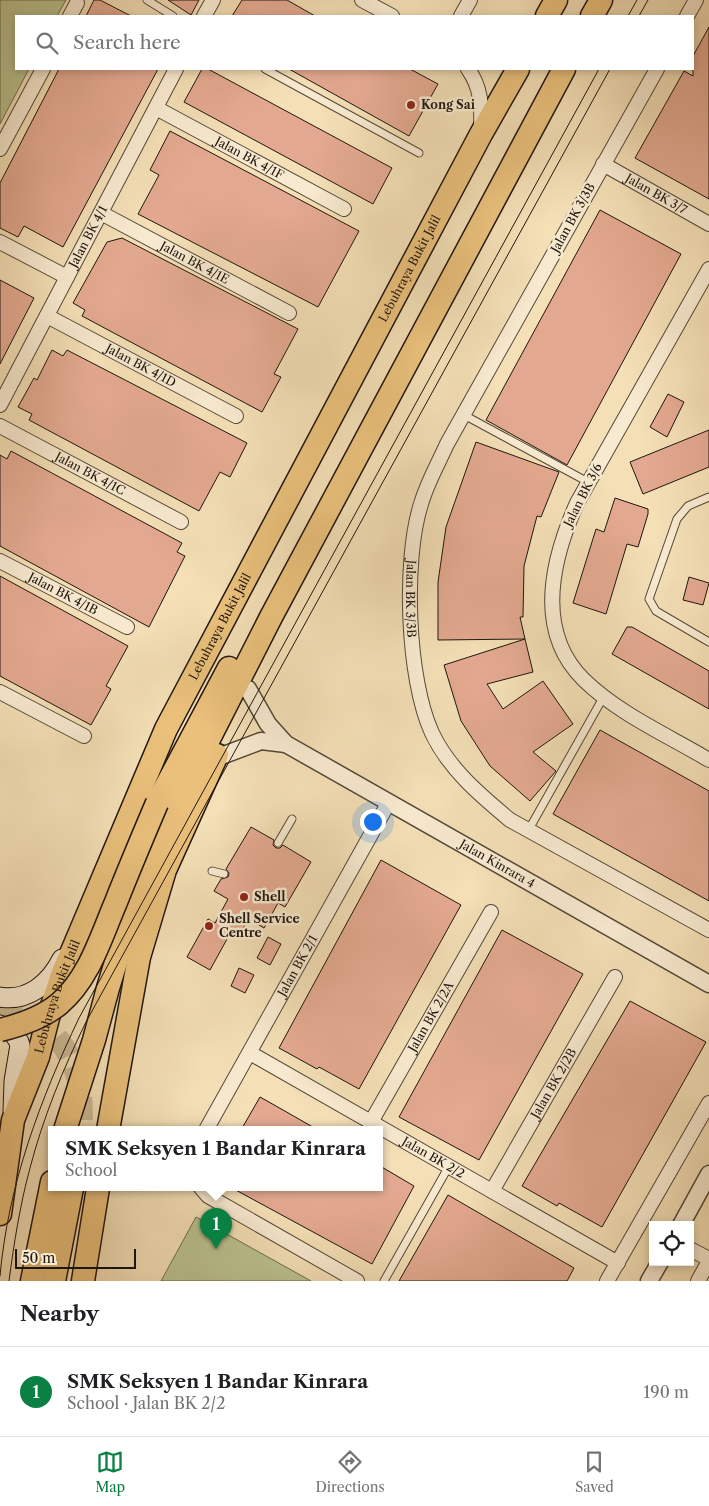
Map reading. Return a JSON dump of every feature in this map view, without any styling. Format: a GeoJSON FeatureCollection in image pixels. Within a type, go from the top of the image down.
{"type":"FeatureCollection","features":[{"type":"Feature","properties":{"kind":"highway"},"geometry":{"type":"LineString","coordinates":[[548,15],[556,0]]}},
{"type":"Feature","properties":{"kind":"highway"},"geometry":{"type":"LineString","coordinates":[[593,15],[601,0]]}},
{"type":"Feature","properties":{"kind":"highway","name":"Lebuhraya Bukit Jalil"},"geometry":{"type":"LineString","coordinates":[[0,1214],[13,1120],[38,1057],[62,975],[88,909],[166,729],[481,134],[517,70]]}},
{"type":"Feature","properties":{"kind":"highway"},"geometry":{"type":"LineString","coordinates":[[66,1126],[135,900],[178,800],[271,618],[563,70]]}},
{"type":"Feature","properties":{"kind":"highway"},"geometry":{"type":"LineString","coordinates":[[109,1126],[139,957],[165,870],[291,600],[297,569]]}},
{"type":"Feature","properties":{"kind":"highway"},"geometry":{"type":"LineString","coordinates":[[0,1030],[20,1026],[42,1016],[59,1004],[73,988],[98,947],[157,803],[234,659],[271,618]]}},
{"type":"Feature","properties":{"kind":"highway"},"geometry":{"type":"LineString","coordinates":[[32,1281],[50,1191]]}},
{"type":"Feature","properties":{"kind":"highway"},"geometry":{"type":"LineString","coordinates":[[54,1281],[71,1191]]}},
{"type":"Feature","properties":{"kind":"highway"},"geometry":{"type":"LineString","coordinates":[[83,1281],[98,1191]]}},
{"type":"Feature","properties":{"kind":"main road"},"geometry":{"type":"LineString","coordinates":[[0,997],[9,998],[29,994],[44,985],[56,970],[88,909]]}},
{"type":"Feature","properties":{"kind":"main road"},"geometry":{"type":"LineString","coordinates":[[0,1025],[14,1034],[20,1045],[14,1081],[13,1120]]}},
{"type":"Feature","properties":{"kind":"street"},"geometry":{"type":"LineString","coordinates":[[204,15],[212,0]]}},
{"type":"Feature","properties":{"kind":"street"},"geometry":{"type":"LineString","coordinates":[[362,0],[390,15]]}},
{"type":"Feature","properties":{"kind":"street"},"geometry":{"type":"LineString","coordinates":[[462,15],[470,0]]}},
{"type":"Feature","properties":{"kind":"street"},"geometry":{"type":"LineString","coordinates":[[688,15],[696,0]]}},
{"type":"Feature","properties":{"kind":"street"},"geometry":{"type":"LineString","coordinates":[[71,15],[77,3]]}},
{"type":"Feature","properties":{"kind":"street"},"geometry":{"type":"LineString","coordinates":[[0,149],[41,70]]}},
{"type":"Feature","properties":{"kind":"street","name":"Jalan BK 4/1"},"geometry":{"type":"LineString","coordinates":[[0,405],[175,70]]}},
{"type":"Feature","properties":{"kind":"street"},"geometry":{"type":"LineString","coordinates":[[469,70],[478,88],[481,100],[481,134]]}},
{"type":"Feature","properties":{"kind":"street","name":"Jalan BK 3/3B"},"geometry":{"type":"LineString","coordinates":[[656,70],[434,472],[421,504],[414,536],[410,571],[410,600],[416,670],[422,702],[432,732],[448,760],[466,781],[486,801],[510,820],[709,930]]}},
{"type":"Feature","properties":{"kind":"street","name":"Jalan BK 4/1F"},"geometry":{"type":"LineString","coordinates":[[156,108],[344,209]]}},
{"type":"Feature","properties":{"kind":"street","name":"Jalan BK 3/7"},"geometry":{"type":"LineString","coordinates":[[603,164],[709,224]]}},
{"type":"Feature","properties":{"kind":"street","name":"Jalan BK 4/1E"},"geometry":{"type":"LineString","coordinates":[[101,213],[289,313]]}},
{"type":"Feature","properties":{"kind":"street"},"geometry":{"type":"LineString","coordinates":[[0,242],[67,277]]}},
{"type":"Feature","properties":{"kind":"street","name":"Jalan BK 3/6"},"geometry":{"type":"LineString","coordinates":[[709,269],[577,503],[566,528],[558,554],[551,609],[557,636],[568,660],[584,679],[626,711],[709,760]]}},
{"type":"Feature","properties":{"kind":"street","name":"Jalan BK 4/1D"},"geometry":{"type":"LineString","coordinates":[[47,316],[236,416]]}},
{"type":"Feature","properties":{"kind":"street","name":"Jalan BK 4/1C"},"geometry":{"type":"LineString","coordinates":[[0,426],[181,522]]}},
{"type":"Feature","properties":{"kind":"street","name":"Jalan BK 4/1B"},"geometry":{"type":"LineString","coordinates":[[0,560],[127,627]]}},
{"type":"Feature","properties":{"kind":"street","name":"Jalan Kinrara 4"},"geometry":{"type":"LineString","coordinates":[[248,689],[268,724],[286,744],[709,984]]}},
{"type":"Feature","properties":{"kind":"street"},"geometry":{"type":"LineString","coordinates":[[0,692],[84,736]]}},
{"type":"Feature","properties":{"kind":"street","name":"Jalan Kinrara 4"},"geometry":{"type":"LineString","coordinates":[[216,758],[261,740],[286,744]]}},
{"type":"Feature","properties":{"kind":"street","name":"Jalan BK 2/1"},"geometry":{"type":"LineString","coordinates":[[208,1126],[389,802]]}},
{"type":"Feature","properties":{"kind":"street","name":"Jalan BK 2/2A"},"geometry":{"type":"LineString","coordinates":[[371,1122],[491,912]]}},
{"type":"Feature","properties":{"kind":"street","name":"Jalan BK 2/2B"},"geometry":{"type":"LineString","coordinates":[[492,1191],[615,977]]}},
{"type":"Feature","properties":{"kind":"street","name":"Jalan BK 2/2"},"geometry":{"type":"LineString","coordinates":[[250,1053],[378,1126]]}},
{"type":"Feature","properties":{"kind":"street"},"geometry":{"type":"LineString","coordinates":[[607,1281],[709,1103]]}},
{"type":"Feature","properties":{"kind":"street","name":"Jalan BK 2/2"},"geometry":{"type":"LineString","coordinates":[[383,1129],[618,1263]]}},
{"type":"Feature","properties":{"kind":"street"},"geometry":{"type":"LineString","coordinates":[[683,1221],[709,1174]]}},
{"type":"Feature","properties":{"kind":"street"},"geometry":{"type":"LineString","coordinates":[[204,1191],[208,1196],[358,1281]]}},
{"type":"Feature","properties":{"kind":"street"},"geometry":{"type":"LineString","coordinates":[[694,1251],[709,1260],[698,1281]]}},
{"type":"Feature","properties":{"kind":"street"},"geometry":{"type":"LineString","coordinates":[[649,1281],[658,1266]]}},
{"type":"Feature","properties":{"kind":"lane"},"geometry":{"type":"LineString","coordinates":[[147,0],[171,15]]}},
{"type":"Feature","properties":{"kind":"lane"},"geometry":{"type":"LineString","coordinates":[[267,70],[419,153]]}},
{"type":"Feature","properties":{"kind":"lane"},"geometry":{"type":"LineString","coordinates":[[464,415],[588,482]]}},
{"type":"Feature","properties":{"kind":"lane"},"geometry":{"type":"LineString","coordinates":[[709,498],[688,506],[676,520],[649,599],[656,611],[709,642]]}},
{"type":"Feature","properties":{"kind":"lane"},"geometry":{"type":"LineString","coordinates":[[528,830],[604,696]]}},
{"type":"Feature","properties":{"kind":"lane"},"geometry":{"type":"LineString","coordinates":[[278,843],[292,819]]}},
{"type":"Feature","properties":{"kind":"lane"},"geometry":{"type":"LineString","coordinates":[[212,871],[224,874]]}},
{"type":"Feature","properties":{"kind":"lane"},"geometry":{"type":"LineString","coordinates":[[384,1281],[449,1166]]}},
{"type":"Feature","properties":{"kind":"green space"},"geometry":{"type":"Polygon","coordinates":[[[0,0],[66,0],[58,15],[15,15],[15,70],[28,70],[0,124],[0,0]]]}},
{"type":"Feature","properties":{"kind":"green space"},"geometry":{"type":"Polygon","coordinates":[[[196,1217],[311,1281],[161,1281],[196,1217]]]}},
{"type":"Feature","properties":{"kind":"building"},"geometry":{"type":"Polygon","coordinates":[[[94,0],[100,0],[129,15],[86,15],[94,0]]]}},
{"type":"Feature","properties":{"kind":"building"},"geometry":{"type":"Polygon","coordinates":[[[168,0],[199,0],[191,15],[168,0]]]}},
{"type":"Feature","properties":{"kind":"building"},"geometry":{"type":"Polygon","coordinates":[[[242,0],[287,0],[313,15],[233,15],[242,0]]]}},
{"type":"Feature","properties":{"kind":"building"},"geometry":{"type":"Polygon","coordinates":[[[709,27],[709,199],[635,158],[684,71],[693,76],[694,54],[709,27]]]}},
{"type":"Feature","properties":{"kind":"building"},"geometry":{"type":"Polygon","coordinates":[[[58,70],[157,70],[63,247],[24,226],[18,237],[0,228],[0,183],[58,70]]]}},
{"type":"Feature","properties":{"kind":"building"},"geometry":{"type":"Polygon","coordinates":[[[201,70],[210,70],[392,168],[373,204],[184,102],[201,70]]]}},
{"type":"Feature","properties":{"kind":"building"},"geometry":{"type":"Polygon","coordinates":[[[291,70],[412,70],[438,84],[409,136],[291,70]]]}},
{"type":"Feature","properties":{"kind":"building"},"geometry":{"type":"Polygon","coordinates":[[[170,131],[359,231],[318,307],[138,214],[159,175],[150,170],[170,131]]]}},
{"type":"Feature","properties":{"kind":"building"},"geometry":{"type":"Polygon","coordinates":[[[600,210],[681,254],[567,465],[486,420],[600,210]]]}},
{"type":"Feature","properties":{"kind":"building"},"geometry":{"type":"Polygon","coordinates":[[[122,238],[298,329],[274,374],[281,377],[262,412],[82,316],[85,310],[73,303],[107,242],[122,238]]]}},
{"type":"Feature","properties":{"kind":"building"},"geometry":{"type":"Polygon","coordinates":[[[0,280],[34,298],[0,364],[0,280]]]}},
{"type":"Feature","properties":{"kind":"building"},"geometry":{"type":"Polygon","coordinates":[[[52,350],[63,356],[67,350],[247,443],[230,477],[220,472],[199,511],[29,420],[32,414],[18,407],[34,378],[37,380],[52,350]]]}},
{"type":"Feature","properties":{"kind":"building"},"geometry":{"type":"Polygon","coordinates":[[[668,394],[684,402],[667,437],[650,427],[668,394]]]}},
{"type":"Feature","properties":{"kind":"building"},"geometry":{"type":"Polygon","coordinates":[[[709,430],[709,467],[643,494],[630,462],[709,430]]]}},
{"type":"Feature","properties":{"kind":"building"},"geometry":{"type":"Polygon","coordinates":[[[476,442],[559,472],[541,517],[537,516],[524,566],[523,617],[520,617],[525,639],[438,640],[438,582],[446,527],[476,442]]]}},
{"type":"Feature","properties":{"kind":"building"},"geometry":{"type":"Polygon","coordinates":[[[11,451],[182,543],[177,552],[185,556],[149,627],[0,546],[0,455],[7,459],[11,451]]]}},
{"type":"Feature","properties":{"kind":"building"},"geometry":{"type":"Polygon","coordinates":[[[615,498],[648,509],[648,514],[638,547],[627,544],[606,614],[573,603],[596,529],[604,532],[615,498]]]}},
{"type":"Feature","properties":{"kind":"building"},"geometry":{"type":"Polygon","coordinates":[[[0,576],[128,646],[106,686],[111,689],[91,725],[0,676],[0,576]]]}},
{"type":"Feature","properties":{"kind":"building"},"geometry":{"type":"Polygon","coordinates":[[[689,577],[709,583],[703,605],[683,600],[689,577]]]}},
{"type":"Feature","properties":{"kind":"building"},"geometry":{"type":"Polygon","coordinates":[[[627,627],[632,627],[709,671],[709,709],[612,654],[627,627]]]}},
{"type":"Feature","properties":{"kind":"building"},"geometry":{"type":"Polygon","coordinates":[[[525,639],[533,672],[487,684],[503,709],[543,681],[573,724],[533,752],[556,771],[530,801],[490,766],[461,721],[444,665],[525,639]]]}},
{"type":"Feature","properties":{"kind":"building"},"geometry":{"type":"Polygon","coordinates":[[[600,730],[709,791],[709,901],[553,814],[600,730]]]}},
{"type":"Feature","properties":{"kind":"building","name":"Shell"},"geometry":{"type":"Polygon","coordinates":[[[251,827],[274,840],[273,845],[276,848],[280,848],[283,845],[311,862],[285,907],[278,903],[264,928],[249,919],[239,935],[232,930],[210,970],[187,957],[208,919],[215,923],[228,899],[214,891],[221,879],[228,877],[229,873],[226,869],[251,827]]]}},
{"type":"Feature","properties":{"kind":"building"},"geometry":{"type":"Polygon","coordinates":[[[381,860],[461,905],[359,1089],[279,1048],[381,860]]]}},
{"type":"Feature","properties":{"kind":"building"},"geometry":{"type":"Polygon","coordinates":[[[502,930],[583,974],[479,1160],[399,1117],[502,930]]]}},
{"type":"Feature","properties":{"kind":"building"},"geometry":{"type":"Polygon","coordinates":[[[268,937],[281,944],[270,965],[257,958],[268,937]]]}},
{"type":"Feature","properties":{"kind":"building"},"geometry":{"type":"Polygon","coordinates":[[[239,968],[254,975],[245,993],[231,986],[239,968]]]}},
{"type":"Feature","properties":{"kind":"building"},"geometry":{"type":"Polygon","coordinates":[[[630,1001],[706,1042],[602,1227],[559,1203],[557,1206],[522,1186],[630,1001]]]}},
{"type":"Feature","properties":{"kind":"building"},"geometry":{"type":"Polygon","coordinates":[[[260,1097],[311,1126],[243,1126],[260,1097]]]}},
{"type":"Feature","properties":{"kind":"building"},"geometry":{"type":"Polygon","coordinates":[[[383,1168],[414,1186],[372,1264],[238,1191],[383,1191],[383,1168]]]}},
{"type":"Feature","properties":{"kind":"building"},"geometry":{"type":"Polygon","coordinates":[[[448,1195],[574,1268],[567,1281],[399,1281],[448,1195]]]}},
{"type":"Feature","properties":{"kind":"tunnel"},"geometry":{"type":"LineString","coordinates":[[0,1007],[40,1021],[59,1040],[77,1076],[80,1089],[81,1126]]}},
{"type":"Feature","properties":{"kind":"tram line"},"geometry":{"type":"LineString","coordinates":[[629,15],[637,0]]}},
{"type":"Feature","properties":{"kind":"tram line"},"geometry":{"type":"LineString","coordinates":[[640,15],[648,0]]}},
{"type":"Feature","properties":{"kind":"tram line"},"geometry":{"type":"LineString","coordinates":[[0,1276],[4,1242],[18,1176],[51,1080],[79,1018],[598,70]]}},
{"type":"Feature","properties":{"kind":"tram line"},"geometry":{"type":"LineString","coordinates":[[9,1281],[20,1210],[35,1149],[54,1094],[86,1022],[609,70]]}},
{"type":"Feature","properties":{"kind":"place","name":"Kong Sai"},"geometry":{"type":"Point","coordinates":[411,105]}},
{"type":"Feature","properties":{"kind":"place","name":"Shell"},"geometry":{"type":"Point","coordinates":[244,897]}},
{"type":"Feature","properties":{"kind":"place","name":"Shell Service Centre"},"geometry":{"type":"Point","coordinates":[209,926]}},
{"type":"Feature","properties":{"kind":"place","name":"SMK Seksyen 1 Bandar Kinrara"},"geometry":{"type":"Point","coordinates":[216,1249]}}]}
